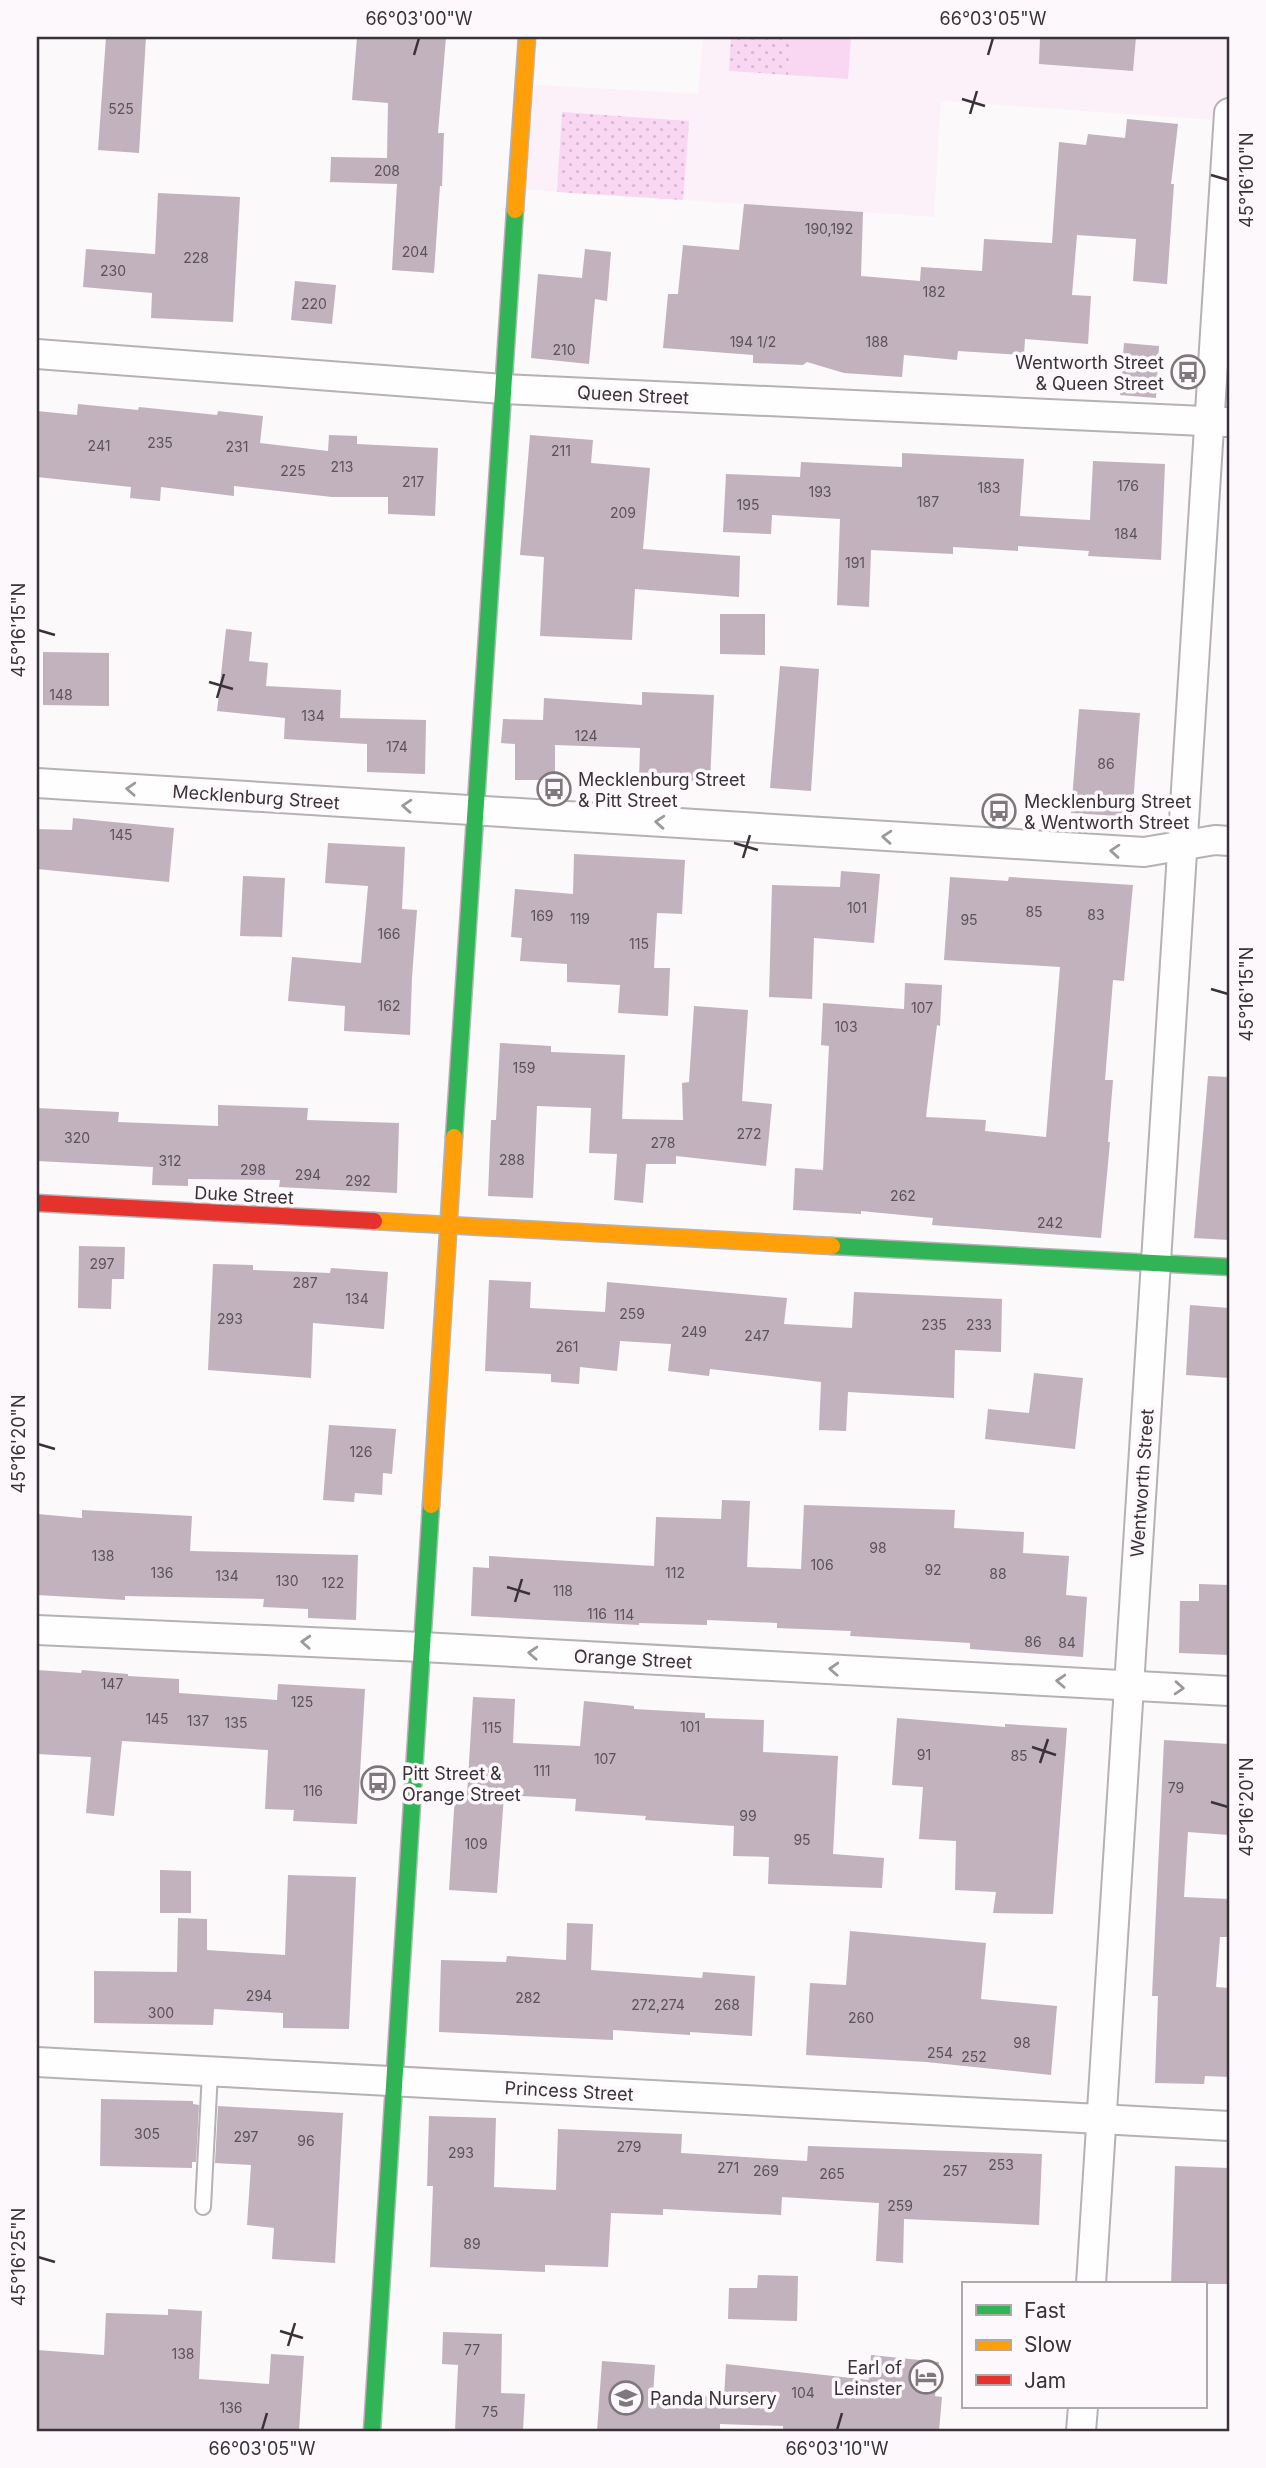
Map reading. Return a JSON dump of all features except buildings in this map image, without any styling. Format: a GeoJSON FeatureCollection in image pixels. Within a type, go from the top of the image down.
{"type":"FeatureCollection","features":[{"type":"Feature","properties":{"kind":"street"},"geometry":{"type":"LineString","coordinates":[[372,2431],[527,37]]}},
{"type":"Feature","properties":{"kind":"street","name":"Wentworth Street"},"geometry":{"type":"LineString","coordinates":[[1091,2282],[1182,846],[1219,421],[1229,113]]}},
{"type":"Feature","properties":{"kind":"street","name":"Queen Street"},"geometry":{"type":"LineString","coordinates":[[37,354],[503,389],[1219,421]]}},
{"type":"Feature","properties":{"kind":"street","name":"Mecklenburg Street"},"geometry":{"type":"LineString","coordinates":[[37,783],[1144,852],[1182,846]]}},
{"type":"Feature","properties":{"kind":"street"},"geometry":{"type":"LineString","coordinates":[[1182,846],[1215,840],[1229,841]]}},
{"type":"Feature","properties":{"kind":"street","name":"Duke Street"},"geometry":{"type":"LineString","coordinates":[[37,1203],[1229,1267]]}},
{"type":"Feature","properties":{"kind":"street","name":"Orange Street"},"geometry":{"type":"LineString","coordinates":[[37,1630],[422,1647],[1229,1691]]}},
{"type":"Feature","properties":{"kind":"street","name":"Princess Street"},"geometry":{"type":"LineString","coordinates":[[37,2063],[1229,2126]]}},
{"type":"Feature","properties":{"kind":"street"},"geometry":{"type":"LineString","coordinates":[[1082,2431],[1083,2408]]}},
{"type":"Feature","properties":{"kind":"lane"},"geometry":{"type":"LineString","coordinates":[[203,2207],[210,2072]]}},
{"type":"Feature","properties":{"kind":"shaded area"},"geometry":{"type":"Polygon","coordinates":[[[703,37],[1229,37],[1229,222],[1228,121],[941,101],[934,217],[517,189],[524,84],[698,94],[703,37]]]}},
{"type":"Feature","properties":{"kind":"shaded area"},"geometry":{"type":"Polygon","coordinates":[[[731,37],[790,37],[788,75],[729,71],[731,37]]]}},
{"type":"Feature","properties":{"kind":"shaded area"},"geometry":{"type":"Polygon","coordinates":[[[790,37],[851,37],[848,79],[788,75],[790,37]]]}},
{"type":"Feature","properties":{"kind":"shaded area"},"geometry":{"type":"Polygon","coordinates":[[[562,112],[689,121],[683,200],[557,192],[562,112]]]}},
{"type":"Feature","properties":{"kind":"traffic: fast"},"geometry":{"type":"LineString","coordinates":[[454,1137],[515,210]]}},
{"type":"Feature","properties":{"kind":"traffic: fast"},"geometry":{"type":"LineString","coordinates":[[832,1246],[1229,1267]]}},
{"type":"Feature","properties":{"kind":"traffic: fast"},"geometry":{"type":"LineString","coordinates":[[372,2431],[431,1505]]}},
{"type":"Feature","properties":{"kind":"traffic: slow"},"geometry":{"type":"LineString","coordinates":[[515,210],[527,37]]}},
{"type":"Feature","properties":{"kind":"traffic: slow"},"geometry":{"type":"LineString","coordinates":[[431,1505],[454,1137]]}},
{"type":"Feature","properties":{"kind":"traffic: slow"},"geometry":{"type":"LineString","coordinates":[[374,1221],[832,1246]]}},
{"type":"Feature","properties":{"kind":"traffic: jam"},"geometry":{"type":"LineString","coordinates":[[37,1203],[374,1221]]}},
{"type":"Feature","properties":{"kind":"place","name":"Wentworth Street & Queen Street"},"geometry":{"type":"Point","coordinates":[1188,372]}},
{"type":"Feature","properties":{"kind":"place","name":"Mecklenburg Street & Pitt Street"},"geometry":{"type":"Point","coordinates":[554,789]}},
{"type":"Feature","properties":{"kind":"place","name":"Mecklenburg Street & Wentworth Street"},"geometry":{"type":"Point","coordinates":[999,811]}},
{"type":"Feature","properties":{"kind":"place","name":"Pitt Street & Orange Street"},"geometry":{"type":"Point","coordinates":[378,1783]}},
{"type":"Feature","properties":{"kind":"place","name":"Earl of Leinster"},"geometry":{"type":"Point","coordinates":[926,2377]}},
{"type":"Feature","properties":{"kind":"place","name":"Panda Nursery"},"geometry":{"type":"Point","coordinates":[626,2398]}}]}
